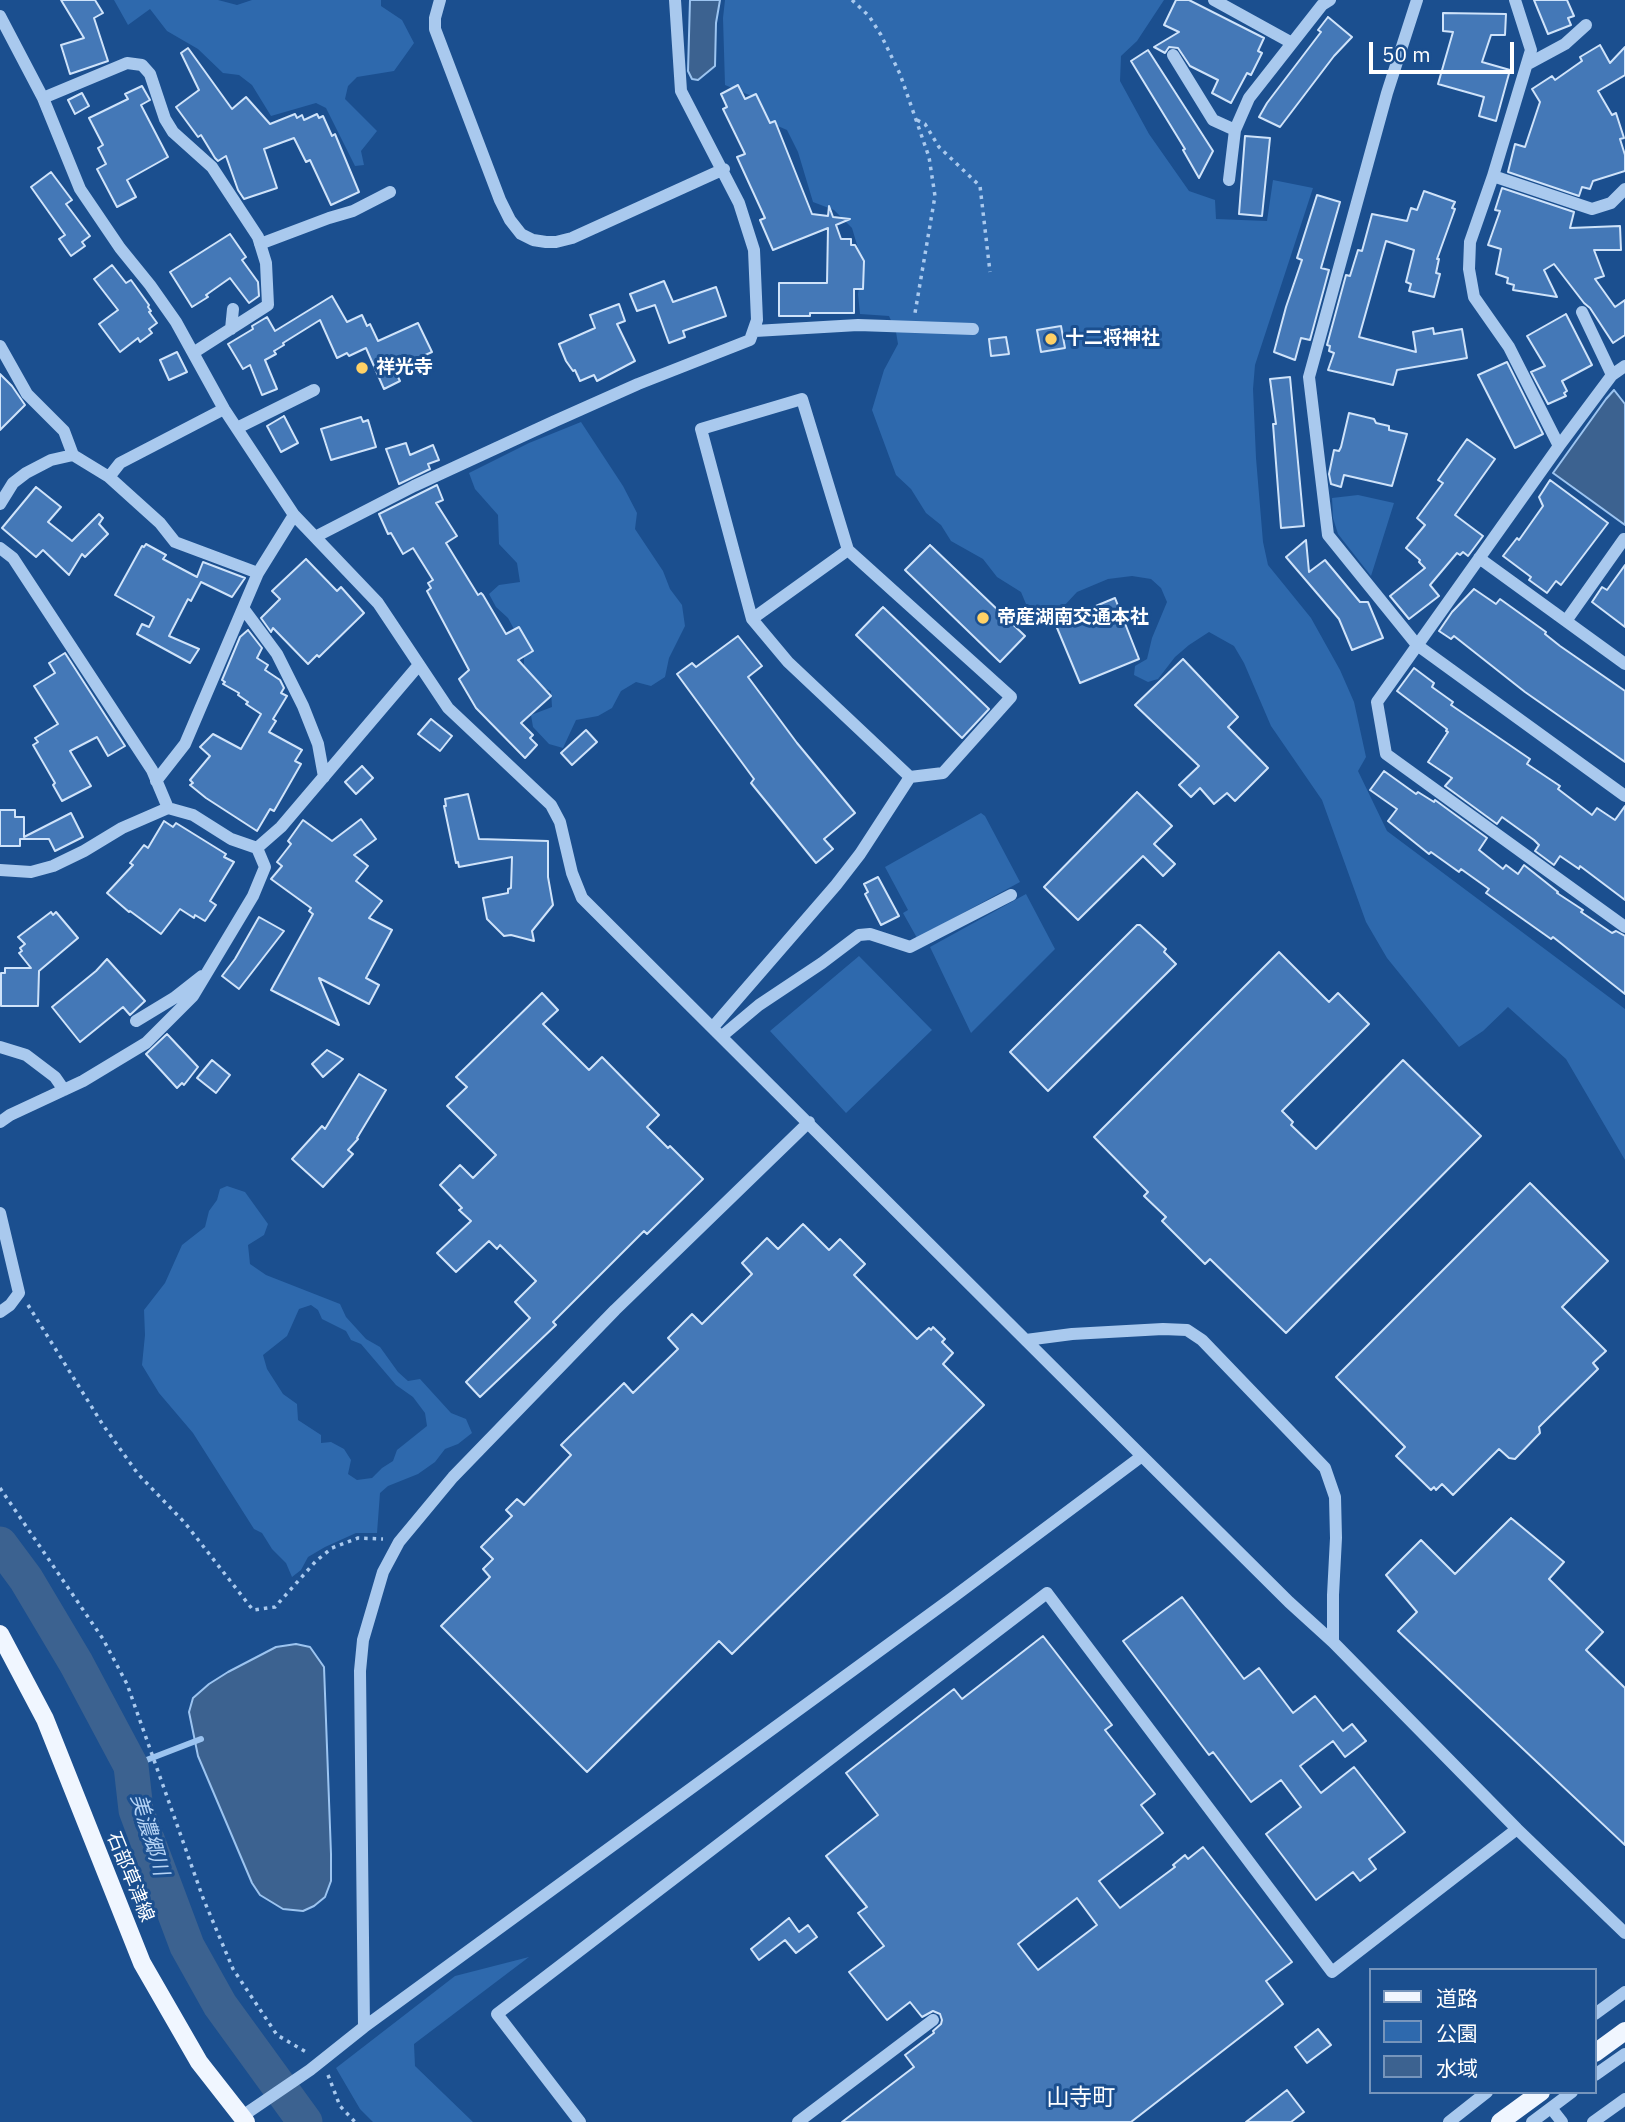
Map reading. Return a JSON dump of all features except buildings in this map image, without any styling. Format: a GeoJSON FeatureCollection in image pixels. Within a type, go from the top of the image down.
{"type":"FeatureCollection","features":[{"type":"Feature","properties":{"kind":"main road","name":"石部草津線"},"geometry":{"type":"LineString","coordinates":[[0,1634],[45,1718],[142,1963],[199,2063],[243,2120]]}},
{"type":"Feature","properties":{"kind":"main road"},"geometry":{"type":"LineString","coordinates":[[1597,2052],[1625,2031]]}},
{"type":"Feature","properties":{"kind":"main road"},"geometry":{"type":"LineString","coordinates":[[1500,2122],[1538,2094]]}},
{"type":"Feature","properties":{"kind":"street"},"geometry":{"type":"LineString","coordinates":[[440,0],[435,29],[500,200],[521,234],[546,242],[572,238],[724,169]]}},
{"type":"Feature","properties":{"kind":"street"},"geometry":{"type":"LineString","coordinates":[[315,537],[414,486],[567,416],[638,384],[750,340],[757,320],[754,250],[739,203],[724,169],[696,123],[681,91],[675,0]]}},
{"type":"Feature","properties":{"kind":"street"},"geometry":{"type":"LineString","coordinates":[[1214,0],[1292,43]]}},
{"type":"Feature","properties":{"kind":"street"},"geometry":{"type":"LineString","coordinates":[[1229,180],[1235,130],[1249,98],[1322,5],[1330,0]]}},
{"type":"Feature","properties":{"kind":"street"},"geometry":{"type":"LineString","coordinates":[[1417,0],[1387,93],[1309,377],[1328,535],[1417,645],[1625,796]]}},
{"type":"Feature","properties":{"kind":"street"},"geometry":{"type":"LineString","coordinates":[[1515,0],[1531,50],[1470,242],[1469,269],[1474,297],[1508,347],[1559,446]]}},
{"type":"Feature","properties":{"kind":"street"},"geometry":{"type":"LineString","coordinates":[[0,16],[43,98],[80,189],[120,248],[163,303],[224,409],[293,515],[378,603],[448,708],[551,805],[560,822],[572,873],[582,898],[1289,1602],[1334,1642],[1517,1829],[1625,1933]]}},
{"type":"Feature","properties":{"kind":"street"},"geometry":{"type":"LineString","coordinates":[[1528,64],[1565,44],[1586,25]]}},
{"type":"Feature","properties":{"kind":"street"},"geometry":{"type":"LineString","coordinates":[[1173,55],[1213,120],[1235,130]]}},
{"type":"Feature","properties":{"kind":"street"},"geometry":{"type":"LineString","coordinates":[[43,98],[127,63],[142,65],[150,74],[165,118],[173,132],[212,167],[258,236],[266,262],[268,305],[193,353]]}},
{"type":"Feature","properties":{"kind":"street"},"geometry":{"type":"LineString","coordinates":[[1493,176],[1592,209],[1611,203],[1625,189]]}},
{"type":"Feature","properties":{"kind":"street"},"geometry":{"type":"LineString","coordinates":[[261,244],[353,211],[390,192]]}},
{"type":"Feature","properties":{"kind":"street"},"geometry":{"type":"LineString","coordinates":[[231,329],[233,309]]}},
{"type":"Feature","properties":{"kind":"street"},"geometry":{"type":"LineString","coordinates":[[1582,312],[1612,375]]}},
{"type":"Feature","properties":{"kind":"street"},"geometry":{"type":"LineString","coordinates":[[755,331],[858,325],[973,329]]}},
{"type":"Feature","properties":{"kind":"street"},"geometry":{"type":"LineString","coordinates":[[0,346],[27,394],[64,431],[73,455],[110,477],[160,523],[175,542],[258,573]]}},
{"type":"Feature","properties":{"kind":"street"},"geometry":{"type":"LineString","coordinates":[[1625,366],[1612,375],[1559,446],[1377,702],[1386,754],[1625,927]]}},
{"type":"Feature","properties":{"kind":"street"},"geometry":{"type":"LineString","coordinates":[[237,428],[314,390]]}},
{"type":"Feature","properties":{"kind":"street"},"geometry":{"type":"LineString","coordinates":[[718,1031],[860,854],[910,778],[943,773],[1011,697],[848,550],[802,398],[701,429],[752,619],[788,662],[910,778]]}},
{"type":"Feature","properties":{"kind":"street"},"geometry":{"type":"LineString","coordinates":[[110,477],[120,463],[224,409]]}},
{"type":"Feature","properties":{"kind":"street"},"geometry":{"type":"LineString","coordinates":[[0,504],[13,483],[26,473],[51,460],[73,455]]}},
{"type":"Feature","properties":{"kind":"street"},"geometry":{"type":"LineString","coordinates":[[156,781],[185,744],[258,573],[293,515]]}},
{"type":"Feature","properties":{"kind":"street"},"geometry":{"type":"LineString","coordinates":[[1566,621],[1624,539]]}},
{"type":"Feature","properties":{"kind":"street"},"geometry":{"type":"LineString","coordinates":[[0,548],[13,558],[152,770],[168,808]]}},
{"type":"Feature","properties":{"kind":"street"},"geometry":{"type":"LineString","coordinates":[[752,619],[848,550]]}},
{"type":"Feature","properties":{"kind":"street"},"geometry":{"type":"LineString","coordinates":[[1479,558],[1625,664]]}},
{"type":"Feature","properties":{"kind":"street"},"geometry":{"type":"LineString","coordinates":[[243,608],[277,654],[303,706],[318,744],[324,777]]}},
{"type":"Feature","properties":{"kind":"street"},"geometry":{"type":"LineString","coordinates":[[257,849],[281,827],[418,666]]}},
{"type":"Feature","properties":{"kind":"street"},"geometry":{"type":"LineString","coordinates":[[0,870],[31,872],[53,866],[122,828],[168,808],[193,815],[231,839],[257,849],[265,867],[253,896],[193,996],[146,1043],[83,1081],[0,1122]]}},
{"type":"Feature","properties":{"kind":"street"},"geometry":{"type":"LineString","coordinates":[[718,1031],[822,963],[859,935],[870,934],[910,947],[1011,895]]}},
{"type":"Feature","properties":{"kind":"street"},"geometry":{"type":"LineString","coordinates":[[136,1021],[174,998],[207,973]]}},
{"type":"Feature","properties":{"kind":"street"},"geometry":{"type":"LineString","coordinates":[[0,1046],[26,1055],[55,1077],[64,1090]]}},
{"type":"Feature","properties":{"kind":"street"},"geometry":{"type":"LineString","coordinates":[[364,2027],[360,1671],[363,1640],[383,1572],[399,1542],[453,1477],[605,1320],[809,1122]]}},
{"type":"Feature","properties":{"kind":"street"},"geometry":{"type":"LineString","coordinates":[[0,1213],[19,1293],[10,1305],[0,1312]]}},
{"type":"Feature","properties":{"kind":"street"},"geometry":{"type":"LineString","coordinates":[[1026,1340],[1072,1334],[1163,1329],[1187,1330],[1202,1340],[1325,1468],[1335,1497],[1334,1642]]}},
{"type":"Feature","properties":{"kind":"street"},"geometry":{"type":"LineString","coordinates":[[243,2120],[261,2103],[310,2070],[364,2027],[1142,1456]]}},
{"type":"Feature","properties":{"kind":"street"},"geometry":{"type":"LineString","coordinates":[[580,2122],[497,2014],[1046,1593],[1332,1972],[1517,1829]]}},
{"type":"Feature","properties":{"kind":"street"},"geometry":{"type":"LineString","coordinates":[[1597,2013],[1625,1992]]}},
{"type":"Feature","properties":{"kind":"street"},"geometry":{"type":"LineString","coordinates":[[798,2122],[933,2020]]}},
{"type":"Feature","properties":{"kind":"street"},"geometry":{"type":"LineString","coordinates":[[1597,2074],[1625,2054]]}},
{"type":"Feature","properties":{"kind":"street"},"geometry":{"type":"LineString","coordinates":[[1449,2122],[1485,2094]]}},
{"type":"Feature","properties":{"kind":"street"},"geometry":{"type":"LineString","coordinates":[[1532,2122],[1569,2094]]}},
{"type":"Feature","properties":{"kind":"street"},"geometry":{"type":"LineString","coordinates":[[1593,2122],[1625,2099]]}},
{"type":"Feature","properties":{"kind":"street"},"geometry":{"type":"LineString","coordinates":[[1551,2108],[1562,2122]]}},
{"type":"Feature","properties":{"kind":"path"},"geometry":{"type":"LineString","coordinates":[[852,0],[869,16],[881,35],[900,74],[929,157],[935,196],[913,326]]}},
{"type":"Feature","properties":{"kind":"path"},"geometry":{"type":"LineString","coordinates":[[915,118],[925,124],[939,147],[980,186],[990,272]]}},
{"type":"Feature","properties":{"kind":"path"},"geometry":{"type":"LineString","coordinates":[[19,1293],[103,1425],[138,1474],[185,1523],[253,1610],[275,1607],[316,1561],[332,1548],[358,1538],[399,1542]]}},
{"type":"Feature","properties":{"kind":"path"},"geometry":{"type":"LineString","coordinates":[[0,1488],[103,1639],[127,1684],[203,1898],[233,1969],[277,2035],[322,2060],[340,2106],[355,2122]]}},
{"type":"Feature","properties":{"kind":"green space"},"geometry":{"type":"Polygon","coordinates":[[[114,0],[218,0],[237,5],[252,0],[381,0],[381,6],[402,20],[414,43],[394,71],[357,77],[348,86],[345,99],[377,131],[361,151],[364,165],[355,166],[326,108],[316,103],[271,116],[252,85],[239,75],[223,73],[198,49],[167,31],[150,9],[128,25],[114,0]]]}},
{"type":"Feature","properties":{"kind":"green space"},"geometry":{"type":"Polygon","coordinates":[[[725,0],[1164,0],[1137,41],[1121,56],[1120,81],[1149,134],[1189,191],[1215,200],[1216,219],[1267,221],[1273,180],[1313,188],[1255,365],[1253,389],[1256,458],[1263,542],[1268,565],[1311,618],[1340,670],[1354,702],[1366,757],[1358,771],[1387,831],[1625,1009],[1625,1160],[1566,1059],[1508,1007],[1483,1031],[1459,1047],[1387,958],[1366,922],[1322,800],[1271,726],[1234,646],[1209,632],[1175,657],[1158,679],[1148,682],[1134,675],[1135,666],[1147,659],[1152,638],[1167,602],[1161,588],[1151,579],[1132,576],[1108,579],[1077,592],[1063,607],[1042,610],[1026,604],[1021,592],[997,577],[983,559],[951,541],[941,525],[926,513],[911,489],[896,475],[872,410],[884,370],[898,344],[896,332],[889,316],[860,314],[858,294],[863,265],[852,228],[834,210],[813,202],[798,152],[787,130],[766,121],[754,97],[725,85],[725,0]]]}},
{"type":"Feature","properties":{"kind":"green space"},"geometry":{"type":"Polygon","coordinates":[[[581,422],[623,486],[637,513],[635,529],[682,605],[685,626],[669,658],[665,677],[651,686],[636,682],[621,691],[612,708],[598,716],[576,720],[563,748],[549,744],[533,727],[531,715],[552,707],[551,691],[539,686],[524,670],[520,640],[508,618],[496,607],[489,594],[499,585],[520,582],[517,563],[499,544],[498,515],[475,489],[469,473],[529,443],[581,422]]]}},
{"type":"Feature","properties":{"kind":"green space"},"geometry":{"type":"Polygon","coordinates":[[[1358,495],[1394,503],[1371,576],[1338,534],[1333,518],[1332,498],[1358,495]]]}},
{"type":"Feature","properties":{"kind":"green space"},"geometry":{"type":"Polygon","coordinates":[[[981,813],[1020,882],[917,938],[903,913],[908,910],[885,867],[981,813]]]}},
{"type":"Feature","properties":{"kind":"green space"},"geometry":{"type":"Polygon","coordinates":[[[1026,894],[1055,949],[971,1033],[930,947],[1026,894]]]}},
{"type":"Feature","properties":{"kind":"green space"},"geometry":{"type":"Polygon","coordinates":[[[859,956],[932,1030],[846,1113],[770,1031],[859,956]]]}},
{"type":"Feature","properties":{"kind":"green space"},"geometry":{"type":"Polygon","coordinates":[[[227,1186],[245,1192],[268,1224],[264,1235],[248,1245],[250,1264],[266,1275],[340,1304],[346,1317],[366,1339],[380,1347],[398,1372],[408,1381],[420,1379],[451,1413],[466,1419],[472,1433],[458,1444],[445,1449],[435,1462],[418,1474],[388,1486],[380,1493],[377,1533],[356,1533],[325,1547],[308,1557],[301,1570],[292,1577],[286,1563],[272,1549],[262,1533],[254,1529],[193,1433],[159,1393],[142,1365],[144,1310],[165,1283],[182,1245],[205,1227],[209,1211],[217,1200],[220,1189],[227,1186]],[[311,1305],[299,1309],[287,1336],[263,1355],[267,1369],[283,1394],[297,1404],[298,1420],[321,1435],[321,1443],[331,1442],[344,1449],[351,1460],[348,1474],[357,1480],[372,1478],[393,1461],[397,1450],[427,1426],[425,1413],[413,1397],[396,1385],[361,1344],[351,1340],[346,1331],[322,1319],[318,1310],[311,1305]]]}},
{"type":"Feature","properties":{"kind":"green space"},"geometry":{"type":"Polygon","coordinates":[[[529,1957],[414,2044],[415,2066],[473,2122],[373,2122],[360,2109],[336,2068],[455,1976],[529,1957]]]}},
{"type":"Feature","properties":{"kind":"water"},"geometry":{"type":"Polygon","coordinates":[[[690,0],[720,0],[716,23],[715,66],[698,80],[692,79],[688,71],[690,0]]]}},
{"type":"Feature","properties":{"kind":"water"},"geometry":{"type":"Polygon","coordinates":[[[1614,390],[1625,404],[1625,525],[1553,473],[1614,390]]]}},
{"type":"Feature","properties":{"kind":"water"},"geometry":{"type":"Polygon","coordinates":[[[296,1644],[310,1647],[324,1667],[331,1854],[331,1881],[325,1897],[303,1911],[283,1909],[260,1895],[252,1883],[198,1756],[189,1712],[193,1698],[209,1684],[276,1647],[296,1644]]]}},
{"type":"Feature","properties":{"kind":"waterway","name":"美濃郷川"},"geometry":{"type":"LineString","coordinates":[[0,1544],[26,1579],[76,1663],[131,1766],[136,1810],[187,1946],[220,2005],[305,2122]]}},
{"type":"Feature","properties":{"kind":"waterway"},"geometry":{"type":"LineString","coordinates":[[131,1766],[201,1739]]}},
{"type":"Feature","properties":{"kind":"place","name":"十二将神社"},"geometry":{"type":"Point","coordinates":[1051,339]}},
{"type":"Feature","properties":{"kind":"place","name":"祥光寺"},"geometry":{"type":"Point","coordinates":[362,368]}},
{"type":"Feature","properties":{"kind":"place","name":"帝産湖南交通本社"},"geometry":{"type":"Point","coordinates":[983,618]}},
{"type":"Feature","properties":{"kind":"district","name":"山寺町"},"geometry":{"type":"Point","coordinates":[1081,2098]}}]}
